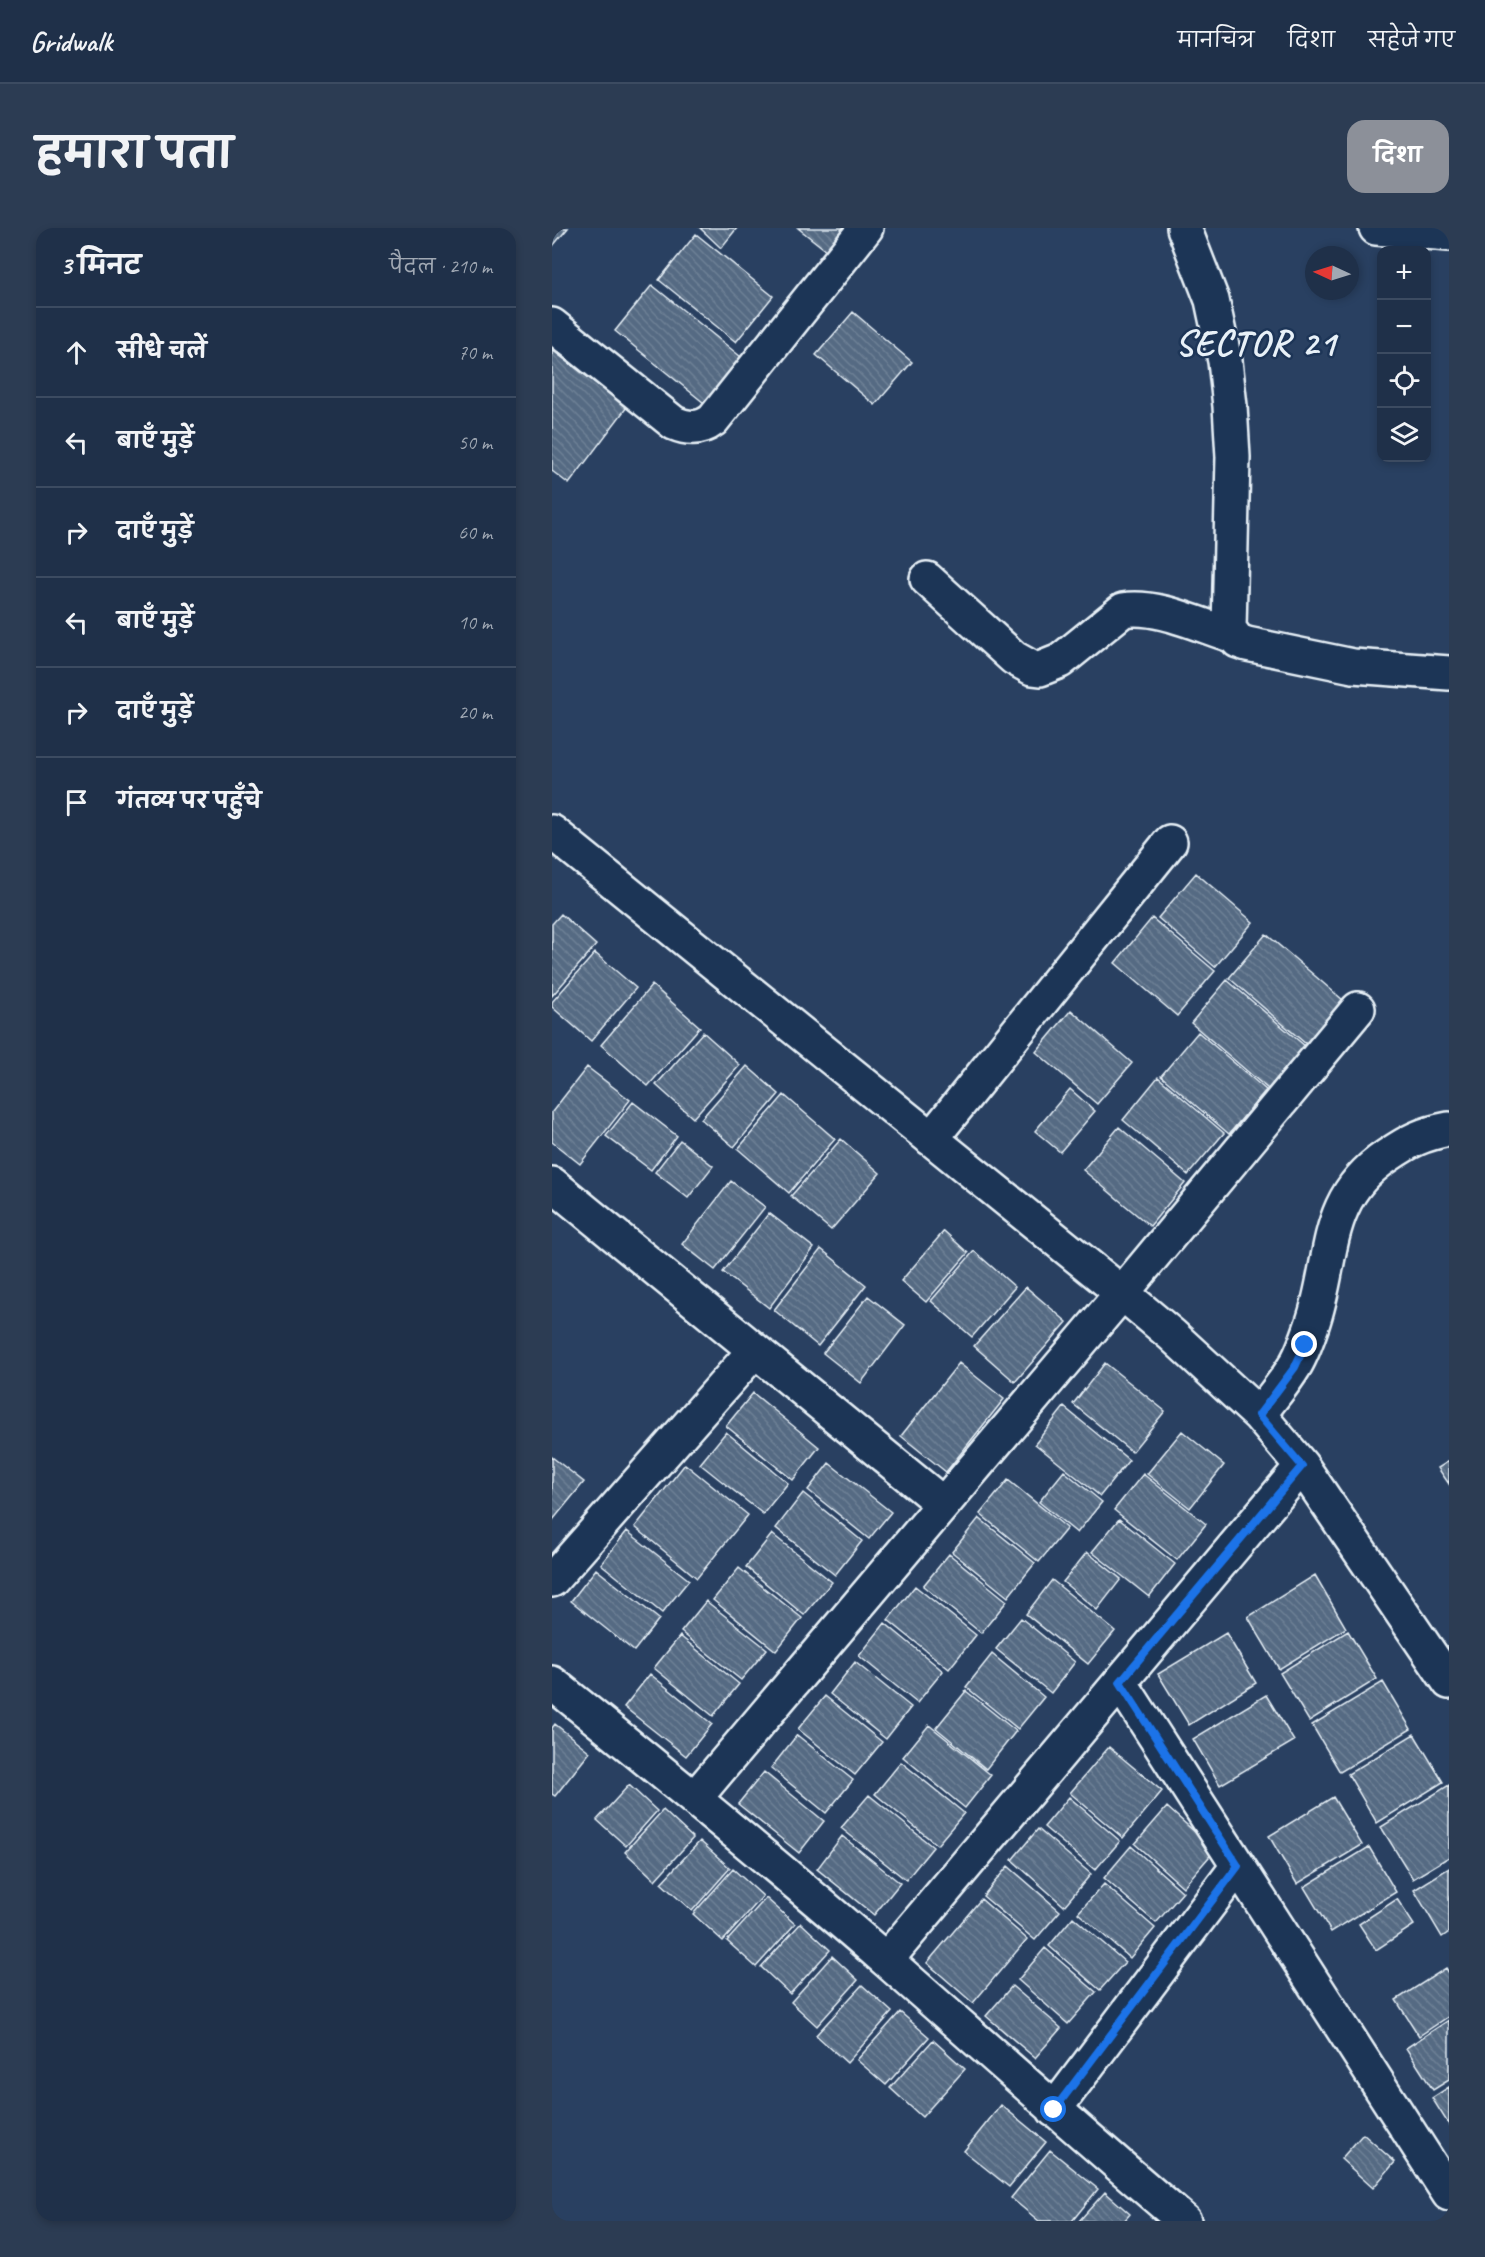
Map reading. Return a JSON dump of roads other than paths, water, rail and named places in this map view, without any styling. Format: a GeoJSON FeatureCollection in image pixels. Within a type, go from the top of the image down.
{"type":"FeatureCollection","features":[{"type":"Feature","properties":{"kind":"street"},"geometry":{"type":"LineString","coordinates":[[552,325],[674,423],[689,428],[706,425],[713,420],[866,228]]}},
{"type":"Feature","properties":{"kind":"street"},"geometry":{"type":"LineString","coordinates":[[1184,228],[1212,300],[1225,362],[1233,457],[1228,614],[1229,628],[1233,636]]}},
{"type":"Feature","properties":{"kind":"street"},"geometry":{"type":"LineString","coordinates":[[1376,228],[1449,234]]}},
{"type":"Feature","properties":{"kind":"street"},"geometry":{"type":"LineString","coordinates":[[927,579],[1014,658],[1032,668],[1040,669],[1060,661],[1123,610],[1133,608],[1156,611],[1233,636],[1246,644],[1353,666],[1449,673]]}},
{"type":"Feature","properties":{"kind":"street"},"geometry":{"type":"LineString","coordinates":[[552,832],[1122,1293],[1172,1335],[1259,1415],[1302,1466],[1449,1682]]}},
{"type":"Feature","properties":{"kind":"street"},"geometry":{"type":"LineString","coordinates":[[931,1139],[1170,842]]}},
{"type":"Feature","properties":{"kind":"street"},"geometry":{"type":"LineString","coordinates":[[695,1798],[1122,1293],[1358,1009]]}},
{"type":"Feature","properties":{"kind":"street"},"geometry":{"type":"LineString","coordinates":[[1259,1415],[1295,1367],[1305,1345],[1322,1288],[1334,1229],[1347,1195],[1359,1179],[1376,1164],[1415,1137],[1449,1129]]}},
{"type":"Feature","properties":{"kind":"street"},"geometry":{"type":"LineString","coordinates":[[553,1188],[943,1504]]}},
{"type":"Feature","properties":{"kind":"street"},"geometry":{"type":"LineString","coordinates":[[552,1580],[755,1350]]}},
{"type":"Feature","properties":{"kind":"street"},"geometry":{"type":"LineString","coordinates":[[886,1960],[1302,1466]]}},
{"type":"Feature","properties":{"kind":"street"},"geometry":{"type":"LineString","coordinates":[[1120,1682],[1449,2194]]}},
{"type":"Feature","properties":{"kind":"street"},"geometry":{"type":"LineString","coordinates":[[552,1683],[695,1798],[886,1960],[1054,2110],[1184,2221]]}},
{"type":"Feature","properties":{"kind":"street"},"geometry":{"type":"LineString","coordinates":[[1054,2110],[1238,1866]]}},
{"type":"Feature","properties":{"kind":"district","name":"SECTOR 21"},"geometry":{"type":"Point","coordinates":[1256,342]}}]}
